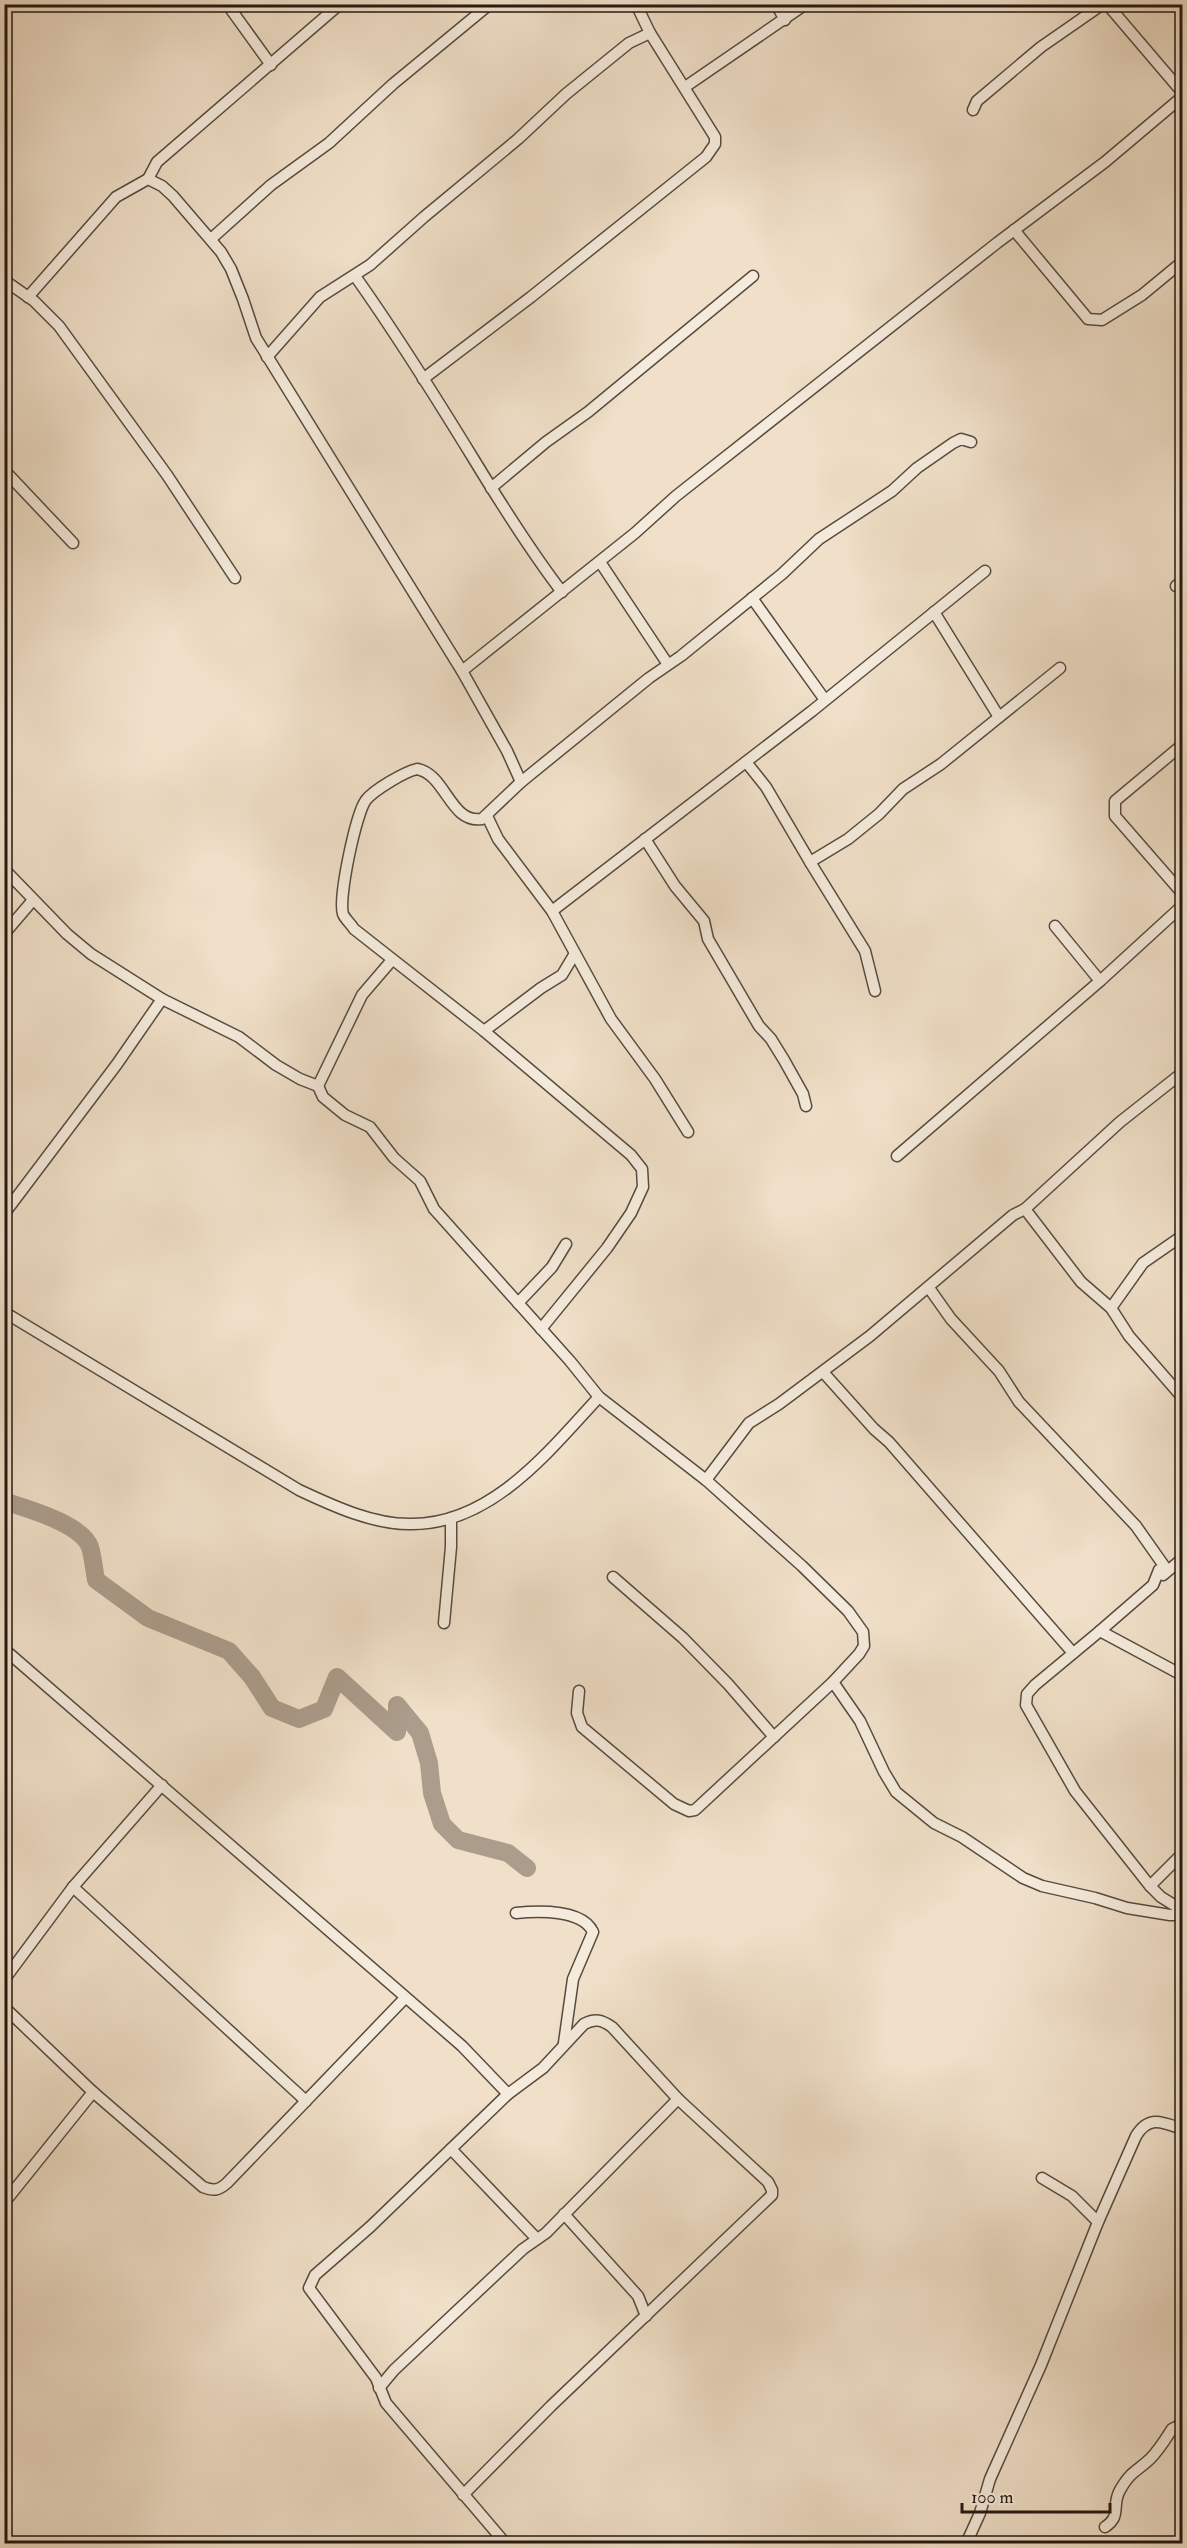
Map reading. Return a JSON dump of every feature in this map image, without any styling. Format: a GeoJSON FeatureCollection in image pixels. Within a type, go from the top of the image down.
{"type":"FeatureCollection","features":[{"type":"Feature","properties":{"kind":"street"},"geometry":{"type":"LineString","coordinates":[[227,4],[271,65]]}},
{"type":"Feature","properties":{"kind":"street"},"geometry":{"type":"LineString","coordinates":[[28,297],[116,197],[148,179],[158,162],[340,4]]}},
{"type":"Feature","properties":{"kind":"street"},"geometry":{"type":"LineString","coordinates":[[211,239],[271,185],[328,143],[478,8],[490,4]]}},
{"type":"Feature","properties":{"kind":"street"},"geometry":{"type":"LineString","coordinates":[[423,379],[531,297],[705,157],[715,144],[715,137],[686,87],[650,33],[636,4]]}},
{"type":"Feature","properties":{"kind":"street"},"geometry":{"type":"LineString","coordinates":[[776,4],[785,20]]}},
{"type":"Feature","properties":{"kind":"street"},"geometry":{"type":"LineString","coordinates":[[686,87],[806,4]]}},
{"type":"Feature","properties":{"kind":"street"},"geometry":{"type":"LineString","coordinates":[[973,110],[977,101],[1041,47],[1102,4]]}},
{"type":"Feature","properties":{"kind":"street"},"geometry":{"type":"LineString","coordinates":[[1107,4],[1182,92]]}},
{"type":"Feature","properties":{"kind":"street"},"geometry":{"type":"LineString","coordinates":[[267,357],[320,297],[355,276],[518,139],[566,94],[629,43],[650,33]]}},
{"type":"Feature","properties":{"kind":"street"},"geometry":{"type":"LineString","coordinates":[[462,671],[600,562],[676,496],[1014,230],[1105,162],[1182,97]]}},
{"type":"Feature","properties":{"kind":"street"},"geometry":{"type":"LineString","coordinates":[[148,179],[162,186],[211,239],[231,269],[256,338],[462,671],[507,751],[521,782]]}},
{"type":"Feature","properties":{"kind":"street"},"geometry":{"type":"LineString","coordinates":[[1014,230],[1088,319],[1093,321],[1102,320],[1142,295],[1182,262]]}},
{"type":"Feature","properties":{"kind":"street"},"geometry":{"type":"LineString","coordinates":[[355,276],[537,560],[562,592]]}},
{"type":"Feature","properties":{"kind":"street"},"geometry":{"type":"LineString","coordinates":[[491,488],[753,276]]}},
{"type":"Feature","properties":{"kind":"street"},"geometry":{"type":"LineString","coordinates":[[4,280],[28,297],[59,326],[167,475],[236,578]]}},
{"type":"Feature","properties":{"kind":"street"},"geometry":{"type":"LineString","coordinates":[[541,1329],[607,1248],[631,1213],[643,1187],[642,1169],[631,1155],[484,1031],[354,929],[343,914],[342,899],[361,807],[373,792],[417,769],[424,770],[436,780],[460,813],[469,819],[482,819],[521,782],[667,663],[681,656],[782,574],[819,539],[892,491],[916,468],[953,442],[961,439],[971,442]]}},
{"type":"Feature","properties":{"kind":"street"},"geometry":{"type":"LineString","coordinates":[[4,470],[73,543]]}},
{"type":"Feature","properties":{"kind":"street"},"geometry":{"type":"LineString","coordinates":[[600,562],[667,663]]}},
{"type":"Feature","properties":{"kind":"street"},"geometry":{"type":"LineString","coordinates":[[552,911],[577,894],[825,700],[985,571]]}},
{"type":"Feature","properties":{"kind":"street"},"geometry":{"type":"LineString","coordinates":[[752,598],[825,700]]}},
{"type":"Feature","properties":{"kind":"street"},"geometry":{"type":"LineString","coordinates":[[933,612],[999,717]]}},
{"type":"Feature","properties":{"kind":"street"},"geometry":{"type":"LineString","coordinates":[[810,862],[848,839],[879,814],[903,789],[941,764],[1060,668]]}},
{"type":"Feature","properties":{"kind":"street"},"geometry":{"type":"LineString","coordinates":[[1182,745],[1115,801],[1114,810],[1115,816],[1182,893]]}},
{"type":"Feature","properties":{"kind":"street"},"geometry":{"type":"LineString","coordinates":[[746,762],[766,787],[865,951],[875,991]]}},
{"type":"Feature","properties":{"kind":"street"},"geometry":{"type":"LineString","coordinates":[[487,816],[498,839],[552,911],[611,1019],[655,1079],[688,1132]]}},
{"type":"Feature","properties":{"kind":"street"},"geometry":{"type":"LineString","coordinates":[[645,839],[675,886],[704,921],[708,939],[759,1026],[771,1039],[784,1060],[803,1094],[806,1106]]}},
{"type":"Feature","properties":{"kind":"street"},"geometry":{"type":"LineString","coordinates":[[4,869],[33,900],[91,954],[162,999],[239,1037],[276,1065],[318,1086],[323,1097],[345,1115],[370,1127],[394,1158],[420,1181],[434,1209],[541,1329],[598,1398],[706,1480],[802,1566],[848,1611],[863,1632],[864,1646],[833,1682],[695,1810],[689,1811],[674,1804],[582,1727],[577,1713],[579,1691]]}},
{"type":"Feature","properties":{"kind":"street"},"geometry":{"type":"LineString","coordinates":[[4,934],[33,900]]}},
{"type":"Feature","properties":{"kind":"street"},"geometry":{"type":"LineString","coordinates":[[897,1156],[1100,981],[1182,906]]}},
{"type":"Feature","properties":{"kind":"street"},"geometry":{"type":"LineString","coordinates":[[1055,926],[1100,981]]}},
{"type":"Feature","properties":{"kind":"street"},"geometry":{"type":"LineString","coordinates":[[484,1031],[562,975],[574,955]]}},
{"type":"Feature","properties":{"kind":"street"},"geometry":{"type":"LineString","coordinates":[[318,1086],[362,995],[392,960]]}},
{"type":"Feature","properties":{"kind":"street"},"geometry":{"type":"LineString","coordinates":[[4,1214],[117,1064],[162,999]]}},
{"type":"Feature","properties":{"kind":"street"},"geometry":{"type":"LineString","coordinates":[[706,1480],[749,1423],[823,1372],[929,1288],[1013,1215],[1025,1209],[1120,1122],[1182,1073]]}},
{"type":"Feature","properties":{"kind":"street"},"geometry":{"type":"LineString","coordinates":[[1025,1209],[1081,1282],[1111,1308],[1129,1336],[1182,1397]]}},
{"type":"Feature","properties":{"kind":"street"},"geometry":{"type":"LineString","coordinates":[[1111,1308],[1143,1263],[1182,1236]]}},
{"type":"Feature","properties":{"kind":"street"},"geometry":{"type":"LineString","coordinates":[[518,1303],[552,1267],[566,1244]]}},
{"type":"Feature","properties":{"kind":"street"},"geometry":{"type":"LineString","coordinates":[[929,1288],[951,1319],[999,1371],[1019,1402],[1136,1526],[1167,1570],[1159,1570],[1158,1579]]}},
{"type":"Feature","properties":{"kind":"street"},"geometry":{"type":"LineString","coordinates":[[4,1312],[247,1460],[325,1502],[385,1522],[437,1523],[504,1490],[530,1470],[598,1398]]}},
{"type":"Feature","properties":{"kind":"street"},"geometry":{"type":"LineString","coordinates":[[823,1372],[874,1429],[889,1442],[1073,1653]]}},
{"type":"Feature","properties":{"kind":"street"},"geometry":{"type":"LineString","coordinates":[[444,1623],[451,1547],[451,1518]]}},
{"type":"Feature","properties":{"kind":"street"},"geometry":{"type":"LineString","coordinates":[[1182,1559],[1035,1685],[1027,1694],[1026,1705],[1075,1791],[1150,1886],[1161,1897],[1182,1910]]}},
{"type":"Feature","properties":{"kind":"street"},"geometry":{"type":"LineString","coordinates":[[613,1577],[683,1638],[728,1684],[774,1737]]}},
{"type":"Feature","properties":{"kind":"street"},"geometry":{"type":"LineString","coordinates":[[1100,1631],[1182,1675]]}},
{"type":"Feature","properties":{"kind":"street"},"geometry":{"type":"LineString","coordinates":[[4,1649],[462,2046],[508,2094]]}},
{"type":"Feature","properties":{"kind":"street"},"geometry":{"type":"LineString","coordinates":[[833,1682],[860,1721],[896,1792],[934,1823],[962,1837],[1023,1878],[1042,1886],[1127,1908],[1182,1915]]}},
{"type":"Feature","properties":{"kind":"street"},"geometry":{"type":"LineString","coordinates":[[4,1980],[73,1887],[162,1785]]}},
{"type":"Feature","properties":{"kind":"street"},"geometry":{"type":"LineString","coordinates":[[1150,1886],[1182,1854]]}},
{"type":"Feature","properties":{"kind":"street"},"geometry":{"type":"LineString","coordinates":[[73,1887],[306,2101]]}},
{"type":"Feature","properties":{"kind":"street"},"geometry":{"type":"LineString","coordinates":[[516,1913],[544,1911],[566,1915],[587,1924],[594,1932],[573,1979],[564,2043]]}},
{"type":"Feature","properties":{"kind":"street"},"geometry":{"type":"LineString","coordinates":[[4,2007],[93,2092],[203,2187],[213,2191],[221,2189],[227,2183],[405,1998]]}},
{"type":"Feature","properties":{"kind":"street"},"geometry":{"type":"LineString","coordinates":[[463,2495],[551,2406],[772,2195],[768,2182],[678,2099],[606,2023],[591,2020],[564,2043],[543,2068],[508,2094],[310,2282],[310,2293],[368,2367],[386,2403],[463,2495],[506,2544]]}},
{"type":"Feature","properties":{"kind":"street"},"geometry":{"type":"LineString","coordinates":[[4,2204],[93,2092]]}},
{"type":"Feature","properties":{"kind":"street"},"geometry":{"type":"LineString","coordinates":[[379,2388],[394,2370],[523,2249],[564,2214],[678,2099]]}},
{"type":"Feature","properties":{"kind":"street"},"geometry":{"type":"LineString","coordinates":[[966,2544],[980,2513],[990,2479],[1041,2365],[1098,2222],[1142,2126],[1156,2122],[1182,2128]]}},
{"type":"Feature","properties":{"kind":"street"},"geometry":{"type":"LineString","coordinates":[[450,2149],[537,2239]]}},
{"type":"Feature","properties":{"kind":"street"},"geometry":{"type":"LineString","coordinates":[[1042,2178],[1072,2196],[1098,2222]]}},
{"type":"Feature","properties":{"kind":"street"},"geometry":{"type":"LineString","coordinates":[[564,2214],[638,2296],[646,2316]]}},
{"type":"Feature","properties":{"kind":"street"},"geometry":{"type":"LineString","coordinates":[[1105,2527],[1113,2522],[1116,2515],[1115,2502],[1132,2471],[1149,2460],[1165,2442],[1172,2429],[1182,2424]]}},
{"type":"Feature","properties":{"kind":"waterway"},"geometry":{"type":"LineString","coordinates":[[4,1501],[52,1518],[76,1531],[85,1538],[90,1547],[96,1580],[148,1618],[229,1651],[252,1677],[272,1708],[299,1719],[324,1709],[337,1677],[397,1732],[397,1705],[420,1733],[429,1763],[432,1793],[442,1824],[458,1840],[508,1853],[527,1868]]}}]}
